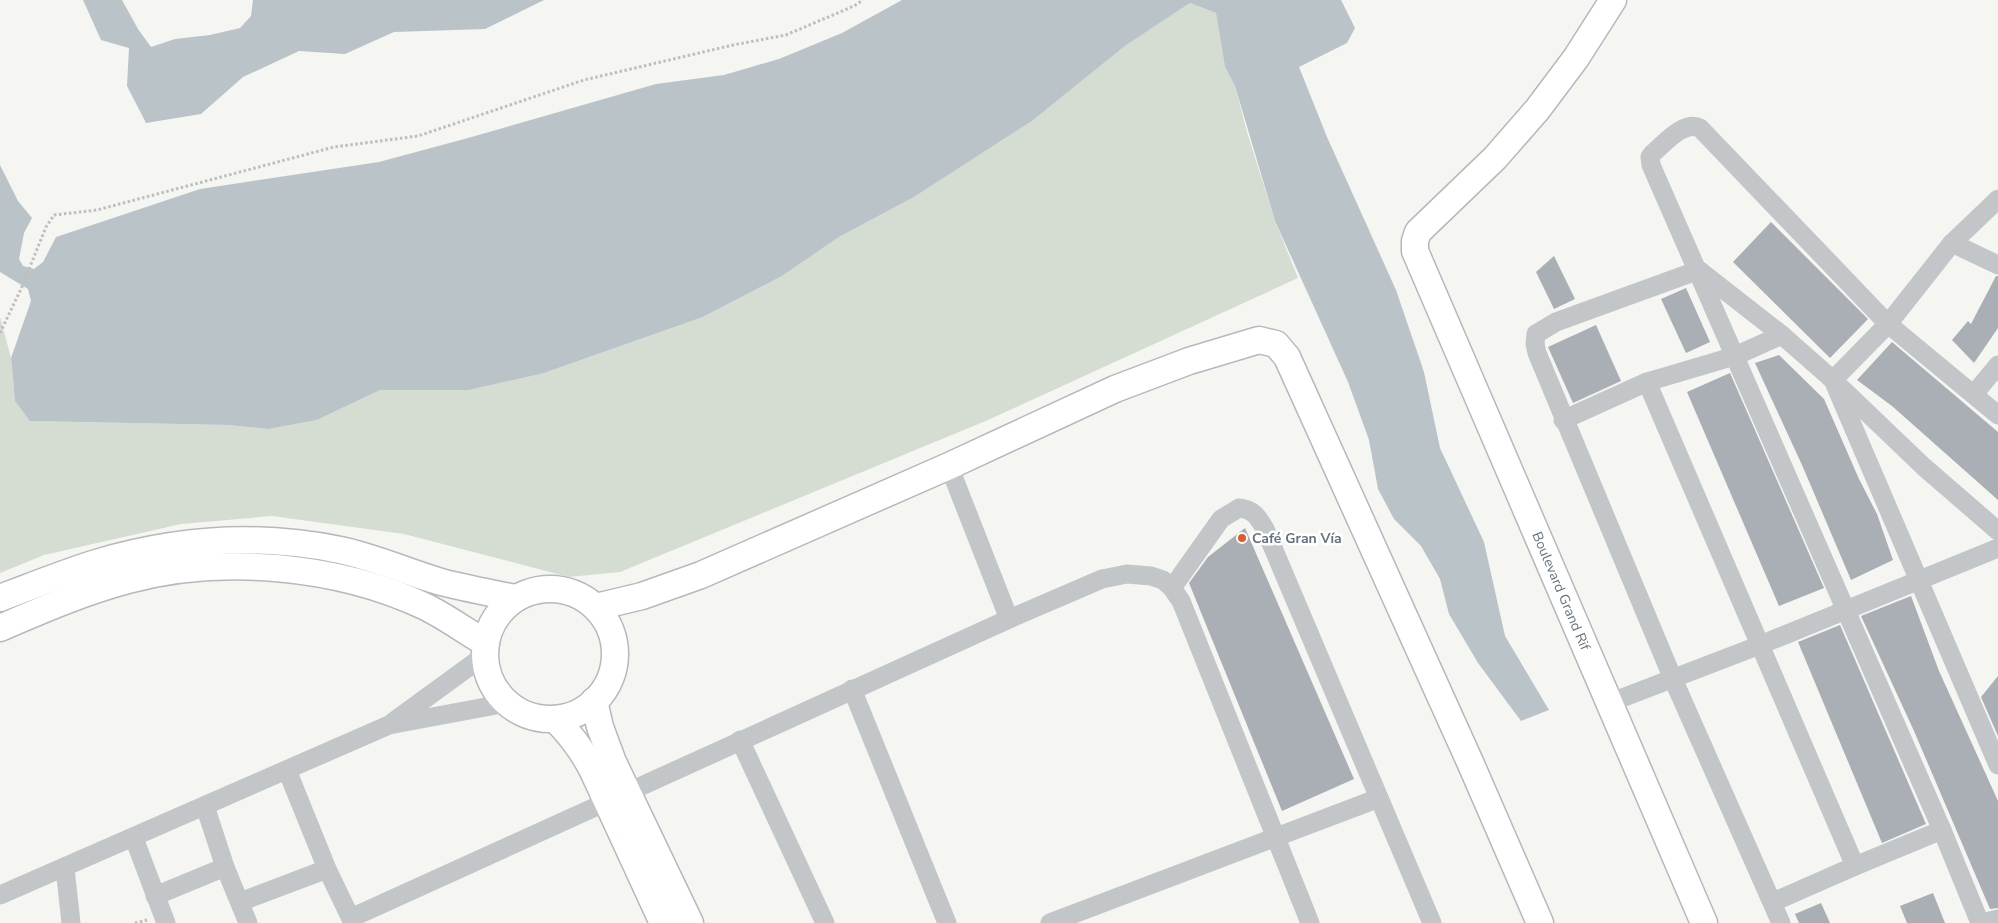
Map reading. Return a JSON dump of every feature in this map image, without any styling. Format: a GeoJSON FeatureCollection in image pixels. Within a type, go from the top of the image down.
{"type":"FeatureCollection","features":[{"type":"Feature","properties":{"kind":"main road","name":"Boulevard Grand Rif"},"geometry":{"type":"LineString","coordinates":[[1612,0],[1576,58],[1537,110],[1494,158],[1418,232],[1415,241],[1415,251],[1704,923]]}},
{"type":"Feature","properties":{"kind":"main road"},"geometry":{"type":"LineString","coordinates":[[596,607],[642,596],[701,575],[949,466],[1140,379],[1251,341],[1268,341],[1282,350],[1302,390],[1470,762],[1540,923]]}},
{"type":"Feature","properties":{"kind":"main road"},"geometry":{"type":"LineString","coordinates":[[0,598],[96,563],[128,555],[206,541],[272,540],[342,550],[440,581],[515,598]]}},
{"type":"Feature","properties":{"kind":"main road"},"geometry":{"type":"LineString","coordinates":[[0,628],[84,593],[129,580],[175,571],[213,568],[272,568],[316,573],[399,595],[426,607],[485,649]]}},
{"type":"Feature","properties":{"kind":"main road"},"geometry":{"type":"LineString","coordinates":[[538,590],[563,590],[579,595],[596,607],[610,628],[614,642],[615,657],[612,673],[605,688],[594,701],[583,710],[570,716],[555,718],[538,718],[522,712],[507,703],[491,681],[485,649],[491,626],[501,610],[515,598],[530,591],[538,590]]}},
{"type":"Feature","properties":{"kind":"main road"},"geometry":{"type":"LineString","coordinates":[[594,701],[600,727],[607,745],[617,797],[663,923]]}},
{"type":"Feature","properties":{"kind":"main road"},"geometry":{"type":"LineString","coordinates":[[555,718],[617,797],[690,923]]}},
{"type":"Feature","properties":{"kind":"street"},"geometry":{"type":"LineString","coordinates":[[1998,415],[1888,324],[1700,128],[1693,126],[1681,130],[1653,153],[1650,157],[1650,162],[1981,923],[1998,919]]}},
{"type":"Feature","properties":{"kind":"street"},"geometry":{"type":"LineString","coordinates":[[1833,380],[1888,324],[1952,243],[1998,199]]}},
{"type":"Feature","properties":{"kind":"street"},"geometry":{"type":"LineString","coordinates":[[1952,243],[1998,265]]}},
{"type":"Feature","properties":{"kind":"street"},"geometry":{"type":"LineString","coordinates":[[1698,270],[1782,335],[1833,380],[1924,466],[1998,531]]}},
{"type":"Feature","properties":{"kind":"street"},"geometry":{"type":"LineString","coordinates":[[1698,270],[1566,318],[1536,334],[1535,339],[1537,353],[1563,420],[1673,679],[1781,923]]}},
{"type":"Feature","properties":{"kind":"street"},"geometry":{"type":"LineString","coordinates":[[1563,420],[1646,382],[1735,356],[1782,335]]}},
{"type":"Feature","properties":{"kind":"street"},"geometry":{"type":"LineString","coordinates":[[1974,394],[1998,365]]}},
{"type":"Feature","properties":{"kind":"street"},"geometry":{"type":"LineString","coordinates":[[1833,380],[1998,765]]}},
{"type":"Feature","properties":{"kind":"street"},"geometry":{"type":"LineString","coordinates":[[1646,382],[1854,866]]}},
{"type":"Feature","properties":{"kind":"street"},"geometry":{"type":"LineString","coordinates":[[949,466],[1009,619]]}},
{"type":"Feature","properties":{"kind":"street"},"geometry":{"type":"LineString","coordinates":[[1172,588],[1221,519],[1239,508],[1251,511],[1265,529],[1432,923]]}},
{"type":"Feature","properties":{"kind":"street"},"geometry":{"type":"LineString","coordinates":[[1609,703],[1919,582],[1998,548]]}},
{"type":"Feature","properties":{"kind":"street"},"geometry":{"type":"LineString","coordinates":[[287,770],[328,869],[352,920],[740,740],[1009,619],[1114,576],[1139,574],[1164,580],[1181,601],[1310,923]]}},
{"type":"Feature","properties":{"kind":"street"},"geometry":{"type":"LineString","coordinates":[[389,725],[485,649]]}},
{"type":"Feature","properties":{"kind":"street"},"geometry":{"type":"LineString","coordinates":[[852,689],[947,923]]}},
{"type":"Feature","properties":{"kind":"street"},"geometry":{"type":"LineString","coordinates":[[0,895],[389,725],[507,703]]}},
{"type":"Feature","properties":{"kind":"street"},"geometry":{"type":"LineString","coordinates":[[740,740],[825,923]]}},
{"type":"Feature","properties":{"kind":"street"},"geometry":{"type":"LineString","coordinates":[[1050,923],[1379,798]]}},
{"type":"Feature","properties":{"kind":"street"},"geometry":{"type":"LineString","coordinates":[[205,806],[225,867],[248,923]]}},
{"type":"Feature","properties":{"kind":"street"},"geometry":{"type":"LineString","coordinates":[[1773,902],[1942,830]]}},
{"type":"Feature","properties":{"kind":"street"},"geometry":{"type":"LineString","coordinates":[[134,838],[166,923]]}},
{"type":"Feature","properties":{"kind":"street"},"geometry":{"type":"LineString","coordinates":[[155,896],[225,867]]}},
{"type":"Feature","properties":{"kind":"street"},"geometry":{"type":"LineString","coordinates":[[65,868],[70,923]]}},
{"type":"Feature","properties":{"kind":"street"},"geometry":{"type":"LineString","coordinates":[[240,902],[328,869]]}},
{"type":"Feature","properties":{"kind":"path"},"geometry":{"type":"LineString","coordinates":[[0,333],[21,289],[46,227],[54,215],[97,210],[334,147],[418,136],[584,80],[733,45],[786,35],[854,6],[863,0]]}},
{"type":"Feature","properties":{"kind":"shaded area"},"geometry":{"type":"Polygon","coordinates":[[[83,0],[122,0],[138,29],[151,47],[175,39],[210,35],[240,28],[251,16],[253,0],[544,0],[485,29],[394,32],[345,54],[299,51],[243,77],[201,114],[146,123],[127,86],[129,48],[101,40],[83,0]]]}},
{"type":"Feature","properties":{"kind":"shaded area"},"geometry":{"type":"Polygon","coordinates":[[[902,0],[1341,0],[1355,28],[1347,43],[1299,67],[1327,137],[1396,290],[1424,372],[1440,448],[1484,542],[1505,636],[1549,710],[1521,721],[1478,663],[1449,614],[1440,579],[1421,546],[1394,519],[1378,489],[1369,440],[1348,382],[1275,221],[1235,86],[1225,67],[1216,13],[1190,3],[1125,46],[1032,121],[914,197],[839,237],[782,276],[703,317],[544,373],[468,390],[380,390],[317,420],[269,429],[227,425],[30,421],[15,401],[11,358],[31,301],[28,289],[0,272],[0,165],[18,201],[32,218],[24,233],[19,259],[23,266],[34,269],[43,262],[56,237],[200,189],[379,162],[656,84],[724,75],[779,59],[842,33],[902,0]]]}},
{"type":"Feature","properties":{"kind":"shaded area"},"geometry":{"type":"Polygon","coordinates":[[[1190,3],[1216,13],[1225,67],[1235,86],[1247,132],[1275,221],[1298,278],[988,420],[620,572],[569,577],[404,534],[272,516],[181,524],[44,555],[0,573],[0,317],[11,358],[15,401],[31,421],[227,425],[269,429],[317,420],[380,390],[405,389],[544,373],[703,317],[782,276],[839,237],[914,197],[1032,121],[1125,46],[1190,3]]]}},
{"type":"Feature","properties":{"kind":"building"},"geometry":{"type":"Polygon","coordinates":[[[1771,222],[1868,319],[1830,358],[1733,262],[1771,222]]]}},
{"type":"Feature","properties":{"kind":"building"},"geometry":{"type":"Polygon","coordinates":[[[1554,256],[1575,299],[1554,309],[1536,272],[1554,256]]]}},
{"type":"Feature","properties":{"kind":"building"},"geometry":{"type":"Polygon","coordinates":[[[1996,276],[1998,276],[1998,328],[1974,363],[1952,340],[1968,321],[1971,324],[1996,276]]]}},
{"type":"Feature","properties":{"kind":"building"},"geometry":{"type":"Polygon","coordinates":[[[1686,288],[1710,342],[1686,353],[1661,299],[1686,288]]]}},
{"type":"Feature","properties":{"kind":"building"},"geometry":{"type":"Polygon","coordinates":[[[1596,325],[1621,381],[1573,403],[1548,347],[1596,325]]]}},
{"type":"Feature","properties":{"kind":"building"},"geometry":{"type":"Polygon","coordinates":[[[1892,342],[1998,432],[1998,500],[1892,406],[1857,380],[1892,342]]]}},
{"type":"Feature","properties":{"kind":"building"},"geometry":{"type":"Polygon","coordinates":[[[1779,355],[1824,399],[1859,479],[1877,514],[1893,560],[1851,580],[1802,465],[1755,363],[1779,355]]]}},
{"type":"Feature","properties":{"kind":"building"},"geometry":{"type":"Polygon","coordinates":[[[1730,373],[1824,588],[1779,606],[1687,392],[1730,373]]]}},
{"type":"Feature","properties":{"kind":"building"},"geometry":{"type":"Polygon","coordinates":[[[1245,528],[1354,779],[1282,811],[1189,583],[1208,557],[1245,528]]]}},
{"type":"Feature","properties":{"kind":"building"},"geometry":{"type":"Polygon","coordinates":[[[1911,596],[1939,671],[1998,801],[1998,908],[1990,909],[1914,731],[1861,616],[1911,596]]]}},
{"type":"Feature","properties":{"kind":"building"},"geometry":{"type":"Polygon","coordinates":[[[1840,625],[1926,824],[1882,843],[1798,642],[1840,625]]]}},
{"type":"Feature","properties":{"kind":"building"},"geometry":{"type":"Polygon","coordinates":[[[1998,676],[1998,736],[1981,697],[1998,676]]]}},
{"type":"Feature","properties":{"kind":"building"},"geometry":{"type":"Polygon","coordinates":[[[1933,893],[1945,923],[1907,923],[1900,906],[1933,893]]]}},
{"type":"Feature","properties":{"kind":"building"},"geometry":{"type":"Polygon","coordinates":[[[1821,903],[1830,923],[1799,923],[1795,914],[1821,903]]]}},
{"type":"Feature","properties":{"kind":"place","name":"Café Gran Vía"},"geometry":{"type":"Point","coordinates":[1242,538]}}]}
